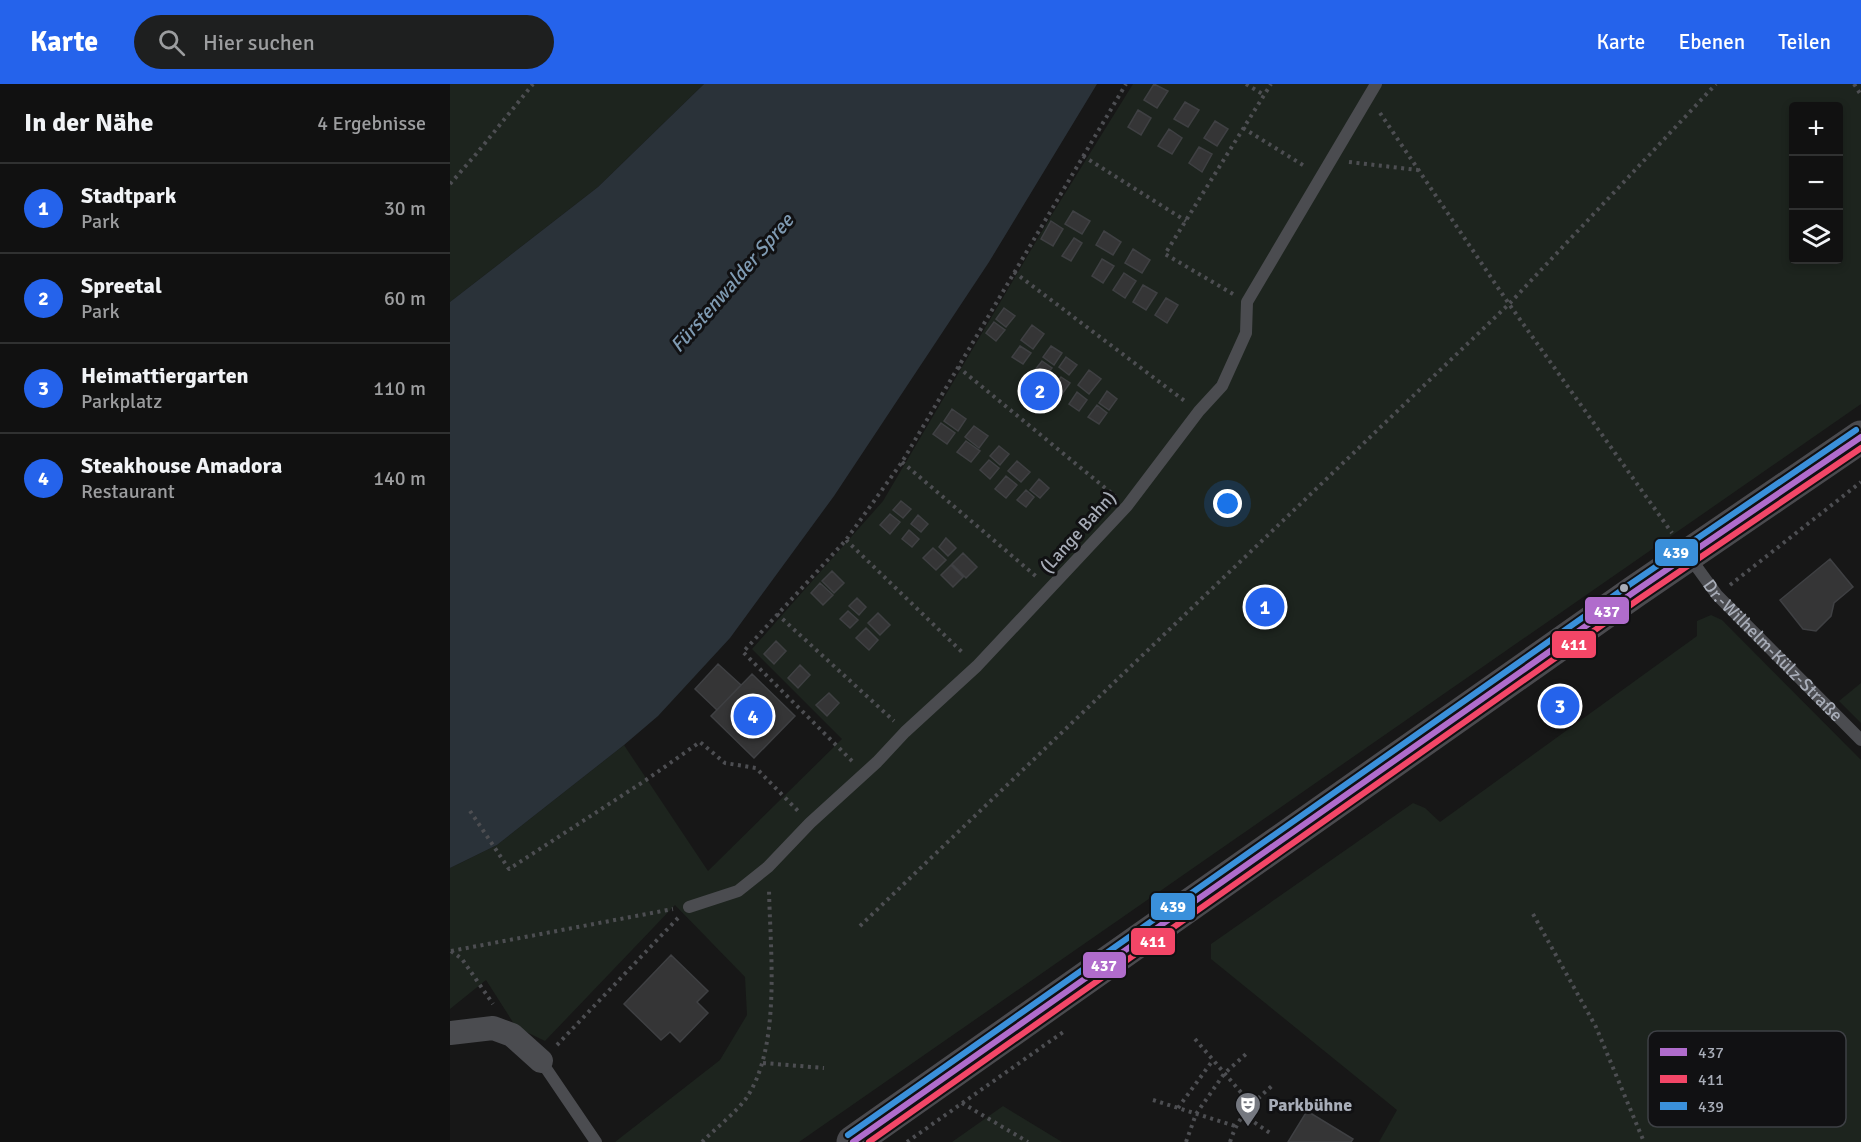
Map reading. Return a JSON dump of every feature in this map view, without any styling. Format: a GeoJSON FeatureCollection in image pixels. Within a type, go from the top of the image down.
{"type":"FeatureCollection","features":[{"type":"Feature","properties":{"kind":"main road"},"geometry":{"type":"LineString","coordinates":[[853,1142],[1688,555],[1861,437]]}},
{"type":"Feature","properties":{"kind":"street"},"geometry":{"type":"LineString","coordinates":[[450,1033],[493,1028],[512,1035],[541,1061]]}},
{"type":"Feature","properties":{"kind":"lane","name":"(Lange Bahn)"},"geometry":{"type":"LineString","coordinates":[[689,907],[738,891],[768,867],[810,823],[865,774],[905,732],[977,666],[1127,506],[1198,411],[1222,386],[1246,333],[1247,302],[1376,84]]}},
{"type":"Feature","properties":{"kind":"lane","name":"Dr.-Wilhelm-Külz-Straße"},"geometry":{"type":"LineString","coordinates":[[1688,555],[1717,595],[1861,740]]}},
{"type":"Feature","properties":{"kind":"lane"},"geometry":{"type":"LineString","coordinates":[[541,1061],[596,1142]]}},
{"type":"Feature","properties":{"kind":"path"},"geometry":{"type":"LineString","coordinates":[[450,183],[533,84]]}},
{"type":"Feature","properties":{"kind":"path"},"geometry":{"type":"LineString","coordinates":[[865,774],[743,652],[846,540],[902,462],[1126,84]]}},
{"type":"Feature","properties":{"kind":"path"},"geometry":{"type":"LineString","coordinates":[[1246,84],[1264,95]]}},
{"type":"Feature","properties":{"kind":"path"},"geometry":{"type":"LineString","coordinates":[[1247,302],[1165,254],[1271,84]]}},
{"type":"Feature","properties":{"kind":"path"},"geometry":{"type":"LineString","coordinates":[[860,926],[1509,304],[1716,84]]}},
{"type":"Feature","properties":{"kind":"path"},"geometry":{"type":"LineString","coordinates":[[1854,84],[1861,95]]}},
{"type":"Feature","properties":{"kind":"path"},"geometry":{"type":"LineString","coordinates":[[1369,96],[1509,304],[1688,555]]}},
{"type":"Feature","properties":{"kind":"path"},"geometry":{"type":"LineString","coordinates":[[1243,128],[1321,177]]}},
{"type":"Feature","properties":{"kind":"path"},"geometry":{"type":"LineString","coordinates":[[1083,156],[1186,221]]}},
{"type":"Feature","properties":{"kind":"path"},"geometry":{"type":"LineString","coordinates":[[1331,160],[1418,170]]}},
{"type":"Feature","properties":{"kind":"path"},"geometry":{"type":"LineString","coordinates":[[1014,272],[1198,411]]}},
{"type":"Feature","properties":{"kind":"path"},"geometry":{"type":"LineString","coordinates":[[958,367],[1127,506]]}},
{"type":"Feature","properties":{"kind":"path"},"geometry":{"type":"LineString","coordinates":[[902,462],[1051,589]]}},
{"type":"Feature","properties":{"kind":"path"},"geometry":{"type":"LineString","coordinates":[[1717,595],[1861,482]]}},
{"type":"Feature","properties":{"kind":"path"},"geometry":{"type":"LineString","coordinates":[[846,540],[977,666]]}},
{"type":"Feature","properties":{"kind":"path"},"geometry":{"type":"LineString","coordinates":[[777,614],[905,732]]}},
{"type":"Feature","properties":{"kind":"path"},"geometry":{"type":"LineString","coordinates":[[470,811],[509,869],[700,742],[725,763],[756,768],[783,795]]}},
{"type":"Feature","properties":{"kind":"path"},"geometry":{"type":"LineString","coordinates":[[702,1142],[744,1100],[763,1063],[772,1002],[768,867]]}},
{"type":"Feature","properties":{"kind":"path"},"geometry":{"type":"LineString","coordinates":[[450,950],[689,907]]}},
{"type":"Feature","properties":{"kind":"path"},"geometry":{"type":"LineString","coordinates":[[541,1061],[689,907]]}},
{"type":"Feature","properties":{"kind":"path"},"geometry":{"type":"LineString","coordinates":[[1533,914],[1596,1027],[1644,1142]]}},
{"type":"Feature","properties":{"kind":"path"},"geometry":{"type":"LineString","coordinates":[[450,950],[462,959],[512,1035]]}},
{"type":"Feature","properties":{"kind":"path"},"geometry":{"type":"LineString","coordinates":[[1195,1039],[1251,1104]]}},
{"type":"Feature","properties":{"kind":"path"},"geometry":{"type":"LineString","coordinates":[[1186,1142],[1196,1114],[1224,1074],[1247,1053]]}},
{"type":"Feature","properties":{"kind":"path"},"geometry":{"type":"LineString","coordinates":[[1178,1108],[1213,1060]]}},
{"type":"Feature","properties":{"kind":"path"},"geometry":{"type":"LineString","coordinates":[[763,1063],[824,1068]]}},
{"type":"Feature","properties":{"kind":"path"},"geometry":{"type":"LineString","coordinates":[[1230,1142],[1242,1114],[1274,1084]]}},
{"type":"Feature","properties":{"kind":"path"},"geometry":{"type":"LineString","coordinates":[[1153,1100],[1235,1126]]}},
{"type":"Feature","properties":{"kind":"path"},"geometry":{"type":"LineString","coordinates":[[962,1103],[1028,1142]]}},
{"type":"Feature","properties":{"kind":"path"},"geometry":{"type":"LineString","coordinates":[[1242,1114],[1270,1133]]}},
{"type":"Feature","properties":{"kind":"shaded area"},"geometry":{"type":"Polygon","coordinates":[[[450,84],[704,84],[598,187],[450,302],[450,84]]]}},
{"type":"Feature","properties":{"kind":"shaded area"},"geometry":{"type":"Polygon","coordinates":[[[1133,84],[1861,84],[1861,404],[799,1142],[615,1142],[720,1060],[747,1015],[745,977],[675,905],[545,1041],[516,1027],[486,980],[450,1009],[450,868],[497,845],[624,745],[708,871],[842,739],[752,649],[883,501],[1051,216],[1133,84]]]}},
{"type":"Feature","properties":{"kind":"shaded area"},"geometry":{"type":"Polygon","coordinates":[[[1711,615],[1722,620],[1861,760],[1861,1142],[1379,1142],[1397,1110],[1211,959],[1211,944],[1413,803],[1425,808],[1440,822],[1697,636],[1697,621],[1711,615]]]}},
{"type":"Feature","properties":{"kind":"shaded area"},"geometry":{"type":"Polygon","coordinates":[[[1861,683],[1861,723],[1839,701],[1861,683]]]}},
{"type":"Feature","properties":{"kind":"shaded area"},"geometry":{"type":"Polygon","coordinates":[[[1003,1106],[1062,1142],[952,1142],[1003,1106]]]}},
{"type":"Feature","properties":{"kind":"water","name":"Fürstenwalder Spree"},"geometry":{"type":"Polygon","coordinates":[[[704,84],[1097,84],[989,262],[834,496],[730,638],[658,716],[624,745],[497,845],[450,868],[450,302],[598,187],[704,84]]]}},
{"type":"Feature","properties":{"kind":"building"},"geometry":{"type":"Polygon","coordinates":[[[1154,84],[1168,91],[1157,108],[1144,100],[1154,84]]]}},
{"type":"Feature","properties":{"kind":"building"},"geometry":{"type":"Polygon","coordinates":[[[1185,102],[1199,110],[1188,127],[1174,119],[1185,102]]]}},
{"type":"Feature","properties":{"kind":"building"},"geometry":{"type":"Polygon","coordinates":[[[1138,110],[1151,118],[1141,135],[1128,127],[1138,110]]]}},
{"type":"Feature","properties":{"kind":"building"},"geometry":{"type":"Polygon","coordinates":[[[1215,121],[1228,129],[1217,146],[1204,138],[1215,121]]]}},
{"type":"Feature","properties":{"kind":"building"},"geometry":{"type":"Polygon","coordinates":[[[1169,129],[1182,138],[1172,154],[1158,146],[1169,129]]]}},
{"type":"Feature","properties":{"kind":"building"},"geometry":{"type":"Polygon","coordinates":[[[1199,147],[1212,154],[1202,172],[1189,163],[1199,147]]]}},
{"type":"Feature","properties":{"kind":"building"},"geometry":{"type":"Polygon","coordinates":[[[1073,211],[1090,221],[1082,234],[1065,224],[1073,211]]]}},
{"type":"Feature","properties":{"kind":"building"},"geometry":{"type":"Polygon","coordinates":[[[1051,221],[1063,229],[1053,246],[1041,239],[1051,221]]]}},
{"type":"Feature","properties":{"kind":"building"},"geometry":{"type":"Polygon","coordinates":[[[1104,231],[1121,242],[1113,255],[1096,245],[1104,231]]]}},
{"type":"Feature","properties":{"kind":"building"},"geometry":{"type":"Polygon","coordinates":[[[1074,238],[1082,243],[1071,261],[1062,256],[1074,238]]]}},
{"type":"Feature","properties":{"kind":"building"},"geometry":{"type":"Polygon","coordinates":[[[1133,249],[1150,260],[1142,273],[1125,263],[1133,249]]]}},
{"type":"Feature","properties":{"kind":"building"},"geometry":{"type":"Polygon","coordinates":[[[1102,259],[1114,266],[1103,283],[1092,276],[1102,259]]]}},
{"type":"Feature","properties":{"kind":"building"},"geometry":{"type":"Polygon","coordinates":[[[1124,273],[1136,281],[1125,298],[1113,290],[1124,273]]]}},
{"type":"Feature","properties":{"kind":"building"},"geometry":{"type":"Polygon","coordinates":[[[1143,285],[1157,293],[1146,310],[1133,302],[1143,285]]]}},
{"type":"Feature","properties":{"kind":"building"},"geometry":{"type":"Polygon","coordinates":[[[1166,298],[1178,305],[1167,323],[1155,315],[1166,298]]]}},
{"type":"Feature","properties":{"kind":"building"},"geometry":{"type":"Polygon","coordinates":[[[1004,308],[1015,316],[1006,327],[996,319],[1004,308]]]}},
{"type":"Feature","properties":{"kind":"building"},"geometry":{"type":"Polygon","coordinates":[[[994,322],[1005,330],[996,341],[986,333],[994,322]]]}},
{"type":"Feature","properties":{"kind":"building"},"geometry":{"type":"Polygon","coordinates":[[[1032,325],[1044,334],[1033,349],[1021,340],[1032,325]]]}},
{"type":"Feature","properties":{"kind":"building"},"geometry":{"type":"Polygon","coordinates":[[[1020,346],[1031,353],[1023,364],[1012,357],[1020,346]]]}},
{"type":"Feature","properties":{"kind":"building"},"geometry":{"type":"Polygon","coordinates":[[[1051,346],[1062,353],[1054,365],[1043,357],[1051,346]]]}},
{"type":"Feature","properties":{"kind":"building"},"geometry":{"type":"Polygon","coordinates":[[[1066,357],[1077,365],[1069,375],[1059,367],[1066,357]]]}},
{"type":"Feature","properties":{"kind":"building"},"geometry":{"type":"Polygon","coordinates":[[[1042,361],[1052,368],[1041,383],[1031,375],[1042,361]]]}},
{"type":"Feature","properties":{"kind":"building"},"geometry":{"type":"Polygon","coordinates":[[[1089,370],[1101,379],[1089,394],[1078,385],[1089,370]]]}},
{"type":"Feature","properties":{"kind":"building"},"geometry":{"type":"Polygon","coordinates":[[[1061,377],[1070,383],[1060,397],[1051,390],[1061,377]]]}},
{"type":"Feature","properties":{"kind":"building"},"geometry":{"type":"Polygon","coordinates":[[[1107,391],[1117,399],[1109,410],[1099,403],[1107,391]]]}},
{"type":"Feature","properties":{"kind":"building"},"geometry":{"type":"Polygon","coordinates":[[[1077,392],[1087,400],[1079,411],[1069,404],[1077,392]]]}},
{"type":"Feature","properties":{"kind":"building"},"geometry":{"type":"Polygon","coordinates":[[[1097,405],[1107,413],[1099,424],[1088,417],[1097,405]]]}},
{"type":"Feature","properties":{"kind":"building"},"geometry":{"type":"Polygon","coordinates":[[[952,409],[966,419],[958,431],[944,421],[952,409]]]}},
{"type":"Feature","properties":{"kind":"building"},"geometry":{"type":"Polygon","coordinates":[[[941,423],[955,433],[947,444],[933,434],[941,423]]]}},
{"type":"Feature","properties":{"kind":"building"},"geometry":{"type":"Polygon","coordinates":[[[974,426],[988,436],[979,448],[965,437],[974,426]]]}},
{"type":"Feature","properties":{"kind":"building"},"geometry":{"type":"Polygon","coordinates":[[[966,441],[980,451],[971,462],[957,452],[966,441]]]}},
{"type":"Feature","properties":{"kind":"building"},"geometry":{"type":"Polygon","coordinates":[[[999,446],[1009,454],[1000,465],[990,456],[999,446]]]}},
{"type":"Feature","properties":{"kind":"building"},"geometry":{"type":"Polygon","coordinates":[[[989,460],[999,468],[990,479],[980,470],[989,460]]]}},
{"type":"Feature","properties":{"kind":"building"},"geometry":{"type":"Polygon","coordinates":[[[1017,461],[1030,472],[1021,482],[1008,471],[1017,461]]]}},
{"type":"Feature","properties":{"kind":"building"},"geometry":{"type":"Polygon","coordinates":[[[1006,476],[1017,485],[1006,498],[995,489],[1006,476]]]}},
{"type":"Feature","properties":{"kind":"building"},"geometry":{"type":"Polygon","coordinates":[[[1039,479],[1049,488],[1040,498],[1030,490],[1039,479]]]}},
{"type":"Feature","properties":{"kind":"building"},"geometry":{"type":"Polygon","coordinates":[[[1026,490],[1034,497],[1026,507],[1017,500],[1026,490]]]}},
{"type":"Feature","properties":{"kind":"building"},"geometry":{"type":"Polygon","coordinates":[[[901,501],[911,509],[903,518],[893,510],[901,501]]]}},
{"type":"Feature","properties":{"kind":"building"},"geometry":{"type":"Polygon","coordinates":[[[890,514],[900,522],[890,534],[880,525],[890,514]]]}},
{"type":"Feature","properties":{"kind":"building"},"geometry":{"type":"Polygon","coordinates":[[[918,515],[928,524],[921,532],[911,524],[918,515]]]}},
{"type":"Feature","properties":{"kind":"building"},"geometry":{"type":"Polygon","coordinates":[[[909,530],[919,539],[912,547],[902,539],[909,530]]]}},
{"type":"Feature","properties":{"kind":"building"},"geometry":{"type":"Polygon","coordinates":[[[946,538],[956,548],[948,556],[939,547],[946,538]]]}},
{"type":"Feature","properties":{"kind":"building"},"geometry":{"type":"Polygon","coordinates":[[[933,548],[946,560],[936,570],[923,558],[933,548]]]}},
{"type":"Feature","properties":{"kind":"building"},"geometry":{"type":"Polygon","coordinates":[[[963,553],[977,567],[966,578],[952,564],[963,553]]]}},
{"type":"Feature","properties":{"kind":"building"},"geometry":{"type":"Polygon","coordinates":[[[1830,559],[1853,587],[1834,603],[1831,616],[1816,631],[1803,629],[1780,600],[1830,559]]]}},
{"type":"Feature","properties":{"kind":"building"},"geometry":{"type":"Polygon","coordinates":[[[951,565],[963,577],[953,587],[941,575],[951,565]]]}},
{"type":"Feature","properties":{"kind":"building"},"geometry":{"type":"Polygon","coordinates":[[[832,571],[844,583],[834,593],[822,581],[832,571]]]}},
{"type":"Feature","properties":{"kind":"building"},"geometry":{"type":"Polygon","coordinates":[[[820,583],[833,595],[823,605],[811,593],[820,583]]]}},
{"type":"Feature","properties":{"kind":"building"},"geometry":{"type":"Polygon","coordinates":[[[857,598],[866,607],[859,615],[849,606],[857,598]]]}},
{"type":"Feature","properties":{"kind":"building"},"geometry":{"type":"Polygon","coordinates":[[[848,611],[858,620],[850,628],[840,619],[848,611]]]}},
{"type":"Feature","properties":{"kind":"building"},"geometry":{"type":"Polygon","coordinates":[[[878,613],[890,625],[880,635],[868,623],[878,613]]]}},
{"type":"Feature","properties":{"kind":"building"},"geometry":{"type":"Polygon","coordinates":[[[866,628],[878,640],[869,650],[856,638],[866,628]]]}},
{"type":"Feature","properties":{"kind":"building"},"geometry":{"type":"Polygon","coordinates":[[[776,641],[786,651],[774,664],[764,654],[776,641]]]}},
{"type":"Feature","properties":{"kind":"building"},"geometry":{"type":"Polygon","coordinates":[[[718,664],[741,685],[717,710],[695,689],[718,664]]]}},
{"type":"Feature","properties":{"kind":"building"},"geometry":{"type":"Polygon","coordinates":[[[800,665],[810,675],[798,688],[788,678],[800,665]]]}},
{"type":"Feature","properties":{"kind":"building"},"geometry":{"type":"Polygon","coordinates":[[[752,674],[795,716],[754,758],[711,716],[752,674]]]}},
{"type":"Feature","properties":{"kind":"building"},"geometry":{"type":"Polygon","coordinates":[[[829,693],[839,703],[827,716],[816,705],[829,693]]]}},
{"type":"Feature","properties":{"kind":"building"},"geometry":{"type":"Polygon","coordinates":[[[671,955],[708,991],[697,1002],[708,1013],[680,1042],[670,1032],[661,1040],[624,1004],[671,955]]]}},
{"type":"Feature","properties":{"kind":"building"},"geometry":{"type":"Polygon","coordinates":[[[1307,1111],[1353,1139],[1351,1142],[1288,1142],[1307,1111]]]}},
{"type":"Feature","properties":{"kind":"transit line","name":"439"},"geometry":{"type":"LineString","coordinates":[[848,1135],[1629,585],[1856,430]]}},
{"type":"Feature","properties":{"kind":"transit line","name":"437"},"geometry":{"type":"LineString","coordinates":[[853,1142],[1634,592],[1861,437]]}},
{"type":"Feature","properties":{"kind":"transit line","name":"411"},"geometry":{"type":"LineString","coordinates":[[869,1142],[1639,599],[1861,448]]}},
{"type":"Feature","properties":{"kind":"place","name":"Spreetal"},"geometry":{"type":"Point","coordinates":[1040,391]}},
{"type":"Feature","properties":{"kind":"place","name":"Stadtpark"},"geometry":{"type":"Point","coordinates":[1265,607]}},
{"type":"Feature","properties":{"kind":"place","name":"Heimattiergarten"},"geometry":{"type":"Point","coordinates":[1560,706]}},
{"type":"Feature","properties":{"kind":"place","name":"Steakhouse Amadora"},"geometry":{"type":"Point","coordinates":[753,716]}},
{"type":"Feature","properties":{"kind":"place","name":"Parkbühne"},"geometry":{"type":"Point","coordinates":[1248,1128]}}]}
